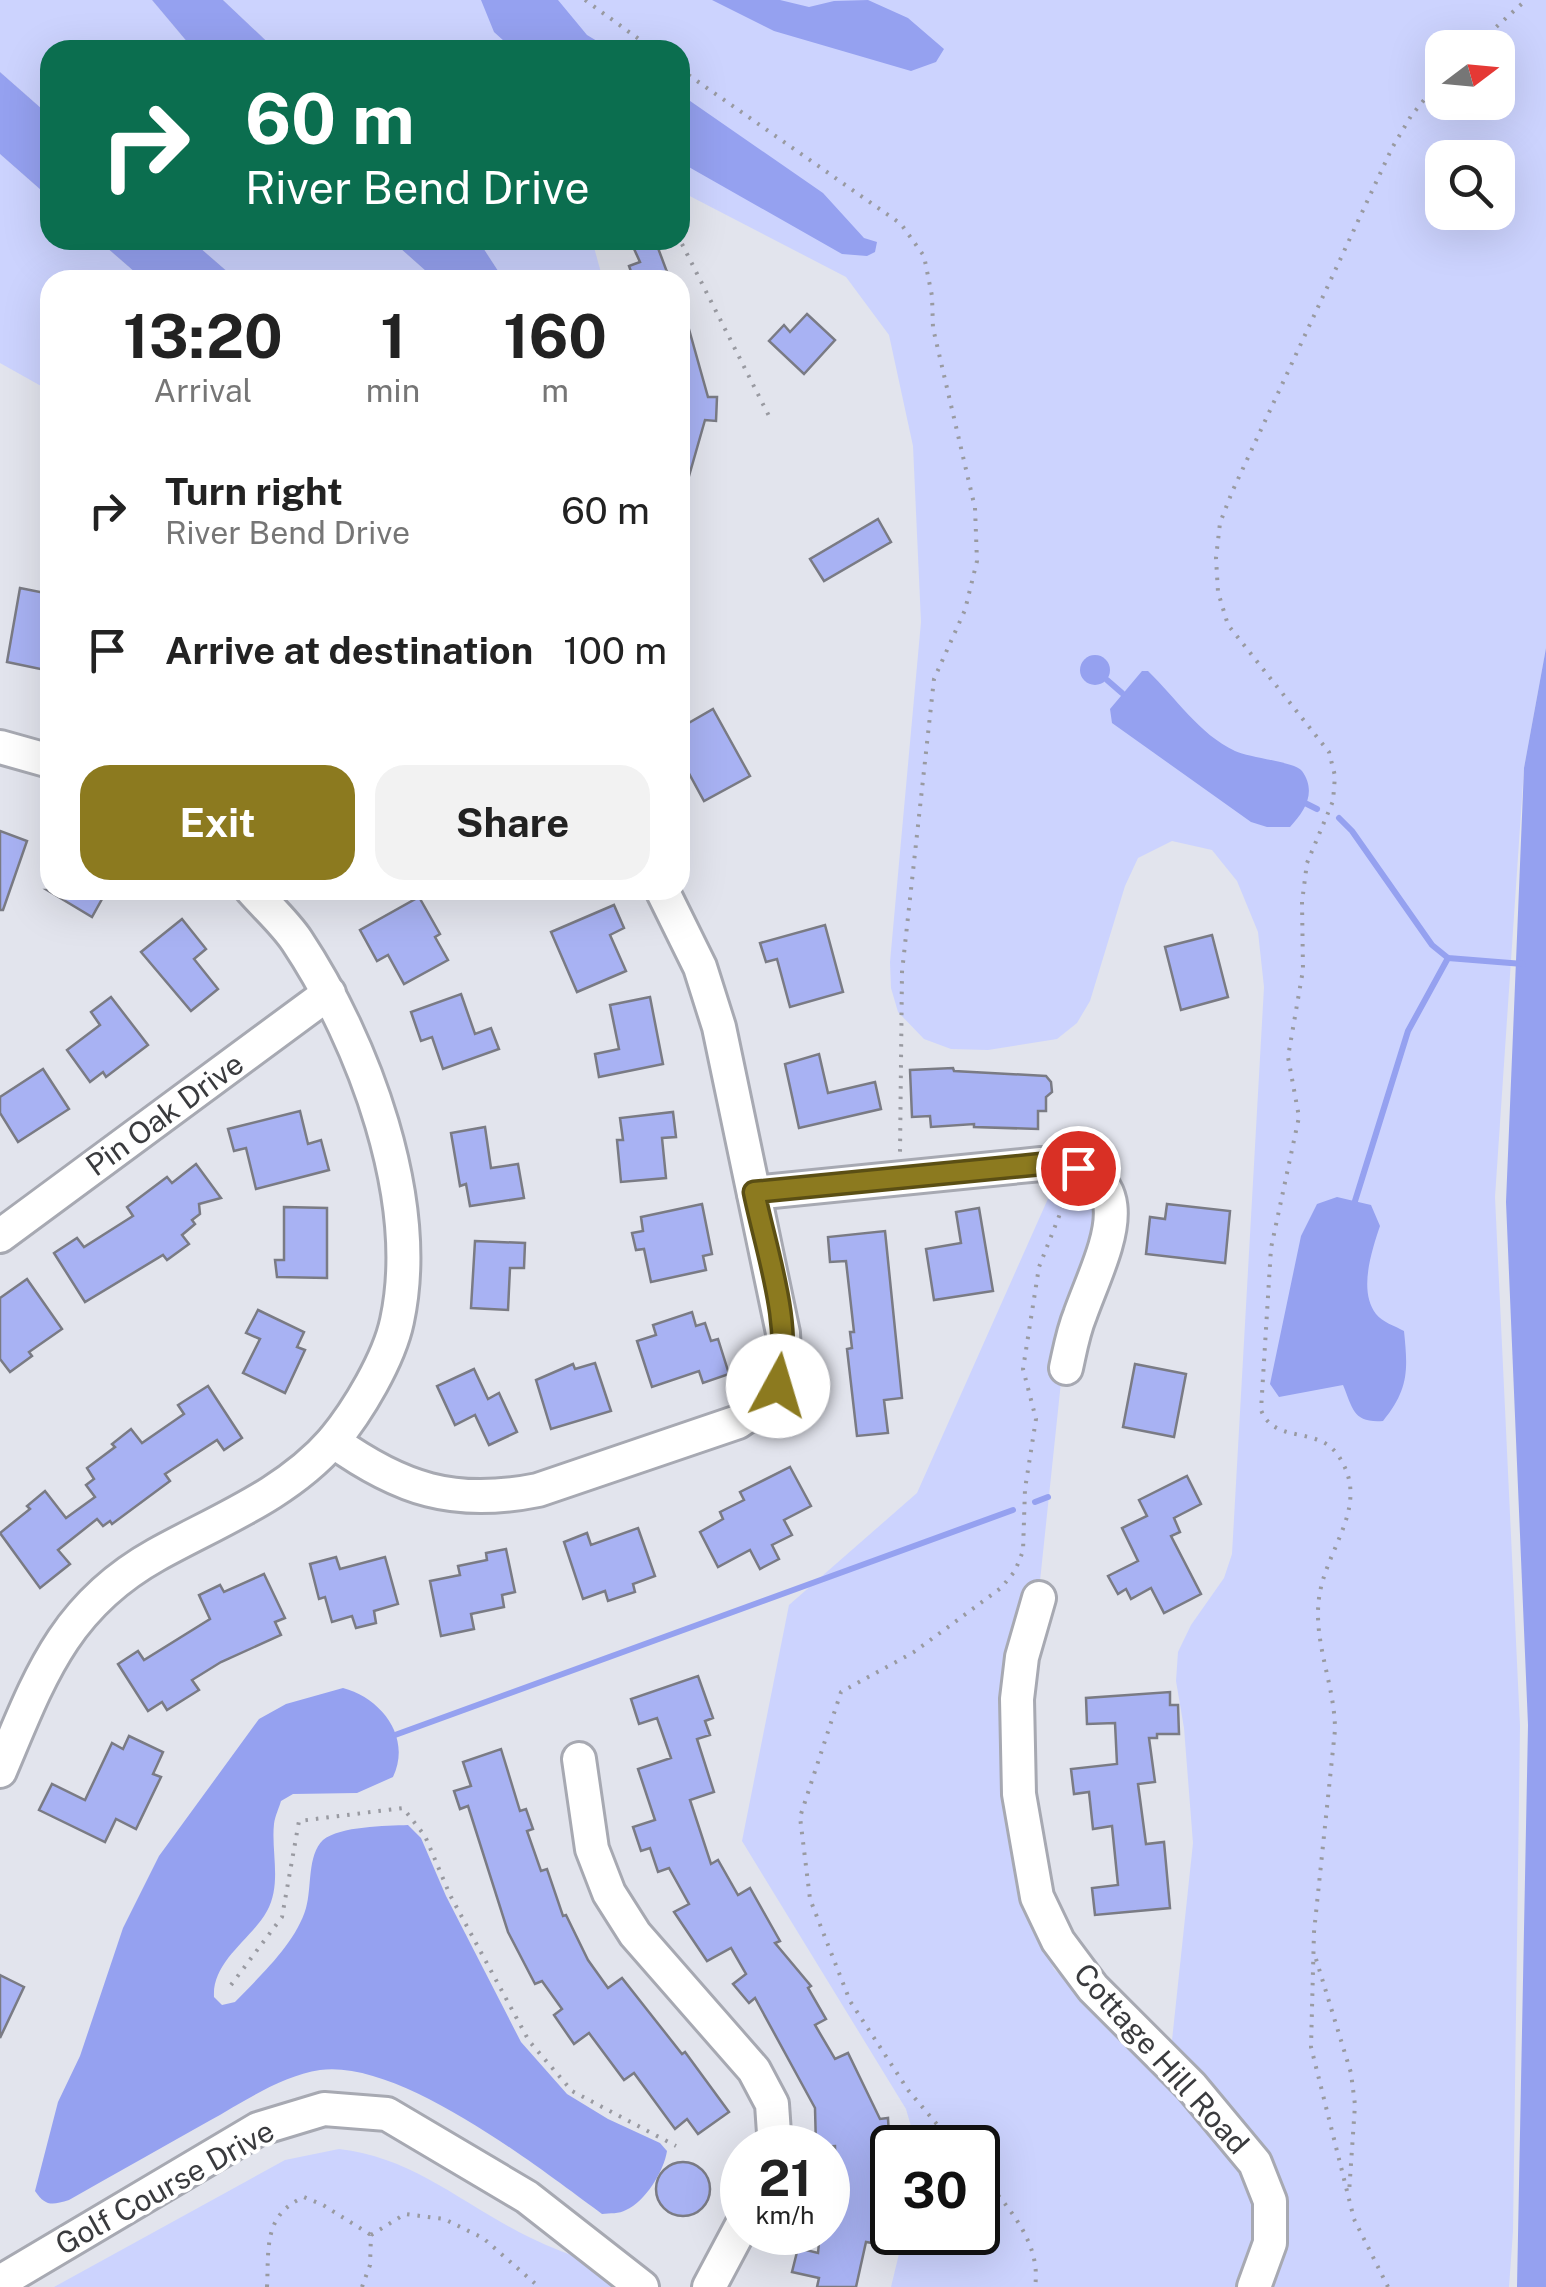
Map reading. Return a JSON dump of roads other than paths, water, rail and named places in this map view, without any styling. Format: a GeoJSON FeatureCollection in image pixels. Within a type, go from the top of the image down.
{"type":"FeatureCollection","features":[{"type":"Feature","properties":{"kind":"street"},"geometry":{"type":"LineString","coordinates":[[0,748],[40,758]]}},
{"type":"Feature","properties":{"kind":"street"},"geometry":{"type":"LineString","coordinates":[[0,1771],[43,1669],[64,1635],[92,1602],[153,1557],[259,1501],[333,1441],[372,1384],[397,1323],[404,1251],[396,1179],[372,1098],[329,993],[295,937],[261,900]]}},
{"type":"Feature","properties":{"kind":"street"},"geometry":{"type":"LineString","coordinates":[[333,1441],[371,1468],[408,1486],[438,1494],[484,1498],[538,1490],[738,1422],[761,1407],[778,1386],[785,1361],[783,1332],[719,1026],[700,967],[667,900]]}},
{"type":"Feature","properties":{"kind":"street","name":"Pin Oak Drive"},"geometry":{"type":"LineString","coordinates":[[0,1236],[329,993]]}},
{"type":"Feature","properties":{"kind":"street"},"geometry":{"type":"LineString","coordinates":[[754,1192],[1041,1164],[1066,1164],[1088,1172],[1109,1194],[1111,1234],[1078,1320],[1066,1368]]}},
{"type":"Feature","properties":{"kind":"street","name":"Cottage Hill Road"},"geometry":{"type":"LineString","coordinates":[[1039,1598],[1022,1657],[1017,1699],[1019,1794],[1037,1898],[1058,1941],[1093,1988],[1191,2086],[1255,2163],[1270,2201],[1270,2243],[1254,2287]]}},
{"type":"Feature","properties":{"kind":"street"},"geometry":{"type":"LineString","coordinates":[[579,1759],[592,1848],[609,1893],[635,1934],[754,2070],[772,2104],[774,2125]]}},
{"type":"Feature","properties":{"kind":"street","name":"Golf Course Drive"},"geometry":{"type":"LineString","coordinates":[[0,2282],[258,2129],[324,2109],[387,2114],[527,2197],[642,2287]]}},
{"type":"Feature","properties":{"kind":"street"},"geometry":{"type":"LineString","coordinates":[[710,2287],[726,2255]]}},
{"type":"Feature","properties":{"kind":"water"},"geometry":{"type":"Polygon","coordinates":[[[152,0],[223,0],[265,40],[186,40],[152,0]]]}},
{"type":"Feature","properties":{"kind":"water"},"geometry":{"type":"Polygon","coordinates":[[[481,0],[558,0],[595,40],[503,40],[494,32],[481,0]]]}},
{"type":"Feature","properties":{"kind":"water"},"geometry":{"type":"Polygon","coordinates":[[[712,0],[780,0],[809,7],[834,1],[868,0],[908,18],[944,49],[936,62],[911,71],[774,31],[712,0]]]}},
{"type":"Feature","properties":{"kind":"water"},"geometry":{"type":"Polygon","coordinates":[[[0,72],[40,107],[40,189],[0,154],[0,72]]]}},
{"type":"Feature","properties":{"kind":"water"},"geometry":{"type":"Polygon","coordinates":[[[690,101],[823,193],[864,238],[877,242],[875,252],[867,256],[842,254],[690,168],[690,101]]]}},
{"type":"Feature","properties":{"kind":"water"},"geometry":{"type":"Polygon","coordinates":[[[110,250],[202,250],[226,270],[132,270],[110,250]]]}},
{"type":"Feature","properties":{"kind":"water"},"geometry":{"type":"Polygon","coordinates":[[[402,250],[484,250],[498,270],[425,270],[402,250]]]}},
{"type":"Feature","properties":{"kind":"water"},"geometry":{"type":"Polygon","coordinates":[[[1546,648],[1546,2287],[1517,2287],[1528,1725],[1506,1202],[1524,768],[1546,648]]]}},
{"type":"Feature","properties":{"kind":"water"},"geometry":{"type":"Polygon","coordinates":[[[1095,655],[1106,659],[1110,670],[1106,681],[1095,685],[1084,681],[1080,670],[1084,659],[1095,655]]]}},
{"type":"Feature","properties":{"kind":"water"},"geometry":{"type":"Polygon","coordinates":[[[1142,671],[1148,671],[1222,744],[1242,754],[1302,771],[1309,794],[1290,827],[1251,822],[1112,723],[1110,709],[1142,671]]]}},
{"type":"Feature","properties":{"kind":"water"},"geometry":{"type":"Polygon","coordinates":[[[1337,1197],[1371,1205],[1380,1226],[1368,1270],[1368,1294],[1376,1314],[1404,1331],[1405,1379],[1398,1399],[1383,1421],[1360,1417],[1343,1385],[1279,1397],[1270,1384],[1301,1236],[1317,1204],[1337,1197]]]}},
{"type":"Feature","properties":{"kind":"water"},"geometry":{"type":"Polygon","coordinates":[[[343,1688],[370,1700],[389,1721],[399,1748],[393,1777],[357,1793],[293,1794],[281,1801],[274,1824],[275,1879],[271,1901],[260,1922],[219,1972],[214,1997],[222,2005],[235,2002],[285,1947],[306,1908],[312,1863],[323,1840],[352,1829],[408,1825],[421,1838],[446,1896],[521,2042],[567,2094],[608,2119],[660,2143],[667,2151],[652,2185],[626,2210],[602,2214],[468,2121],[389,2081],[353,2071],[320,2070],[291,2078],[69,2200],[50,2203],[35,2191],[58,2102],[80,2056],[123,1928],[159,1856],[259,1719],[286,1704],[343,1688]]]}},
{"type":"Feature","properties":{"kind":"waterway"},"geometry":{"type":"LineString","coordinates":[[1107,680],[1122,693]]}},
{"type":"Feature","properties":{"kind":"waterway"},"geometry":{"type":"LineString","coordinates":[[1307,804],[1317,809]]}},
{"type":"Feature","properties":{"kind":"waterway"},"geometry":{"type":"LineString","coordinates":[[1339,818],[1432,945],[1448,958],[1523,964]]}},
{"type":"Feature","properties":{"kind":"waterway"},"geometry":{"type":"LineString","coordinates":[[1355,1201],[1408,1031],[1448,958]]}},
{"type":"Feature","properties":{"kind":"waterway"},"geometry":{"type":"LineString","coordinates":[[1035,1502],[1048,1497]]}},
{"type":"Feature","properties":{"kind":"waterway"},"geometry":{"type":"LineString","coordinates":[[395,1735],[1013,1510]]}}]}
